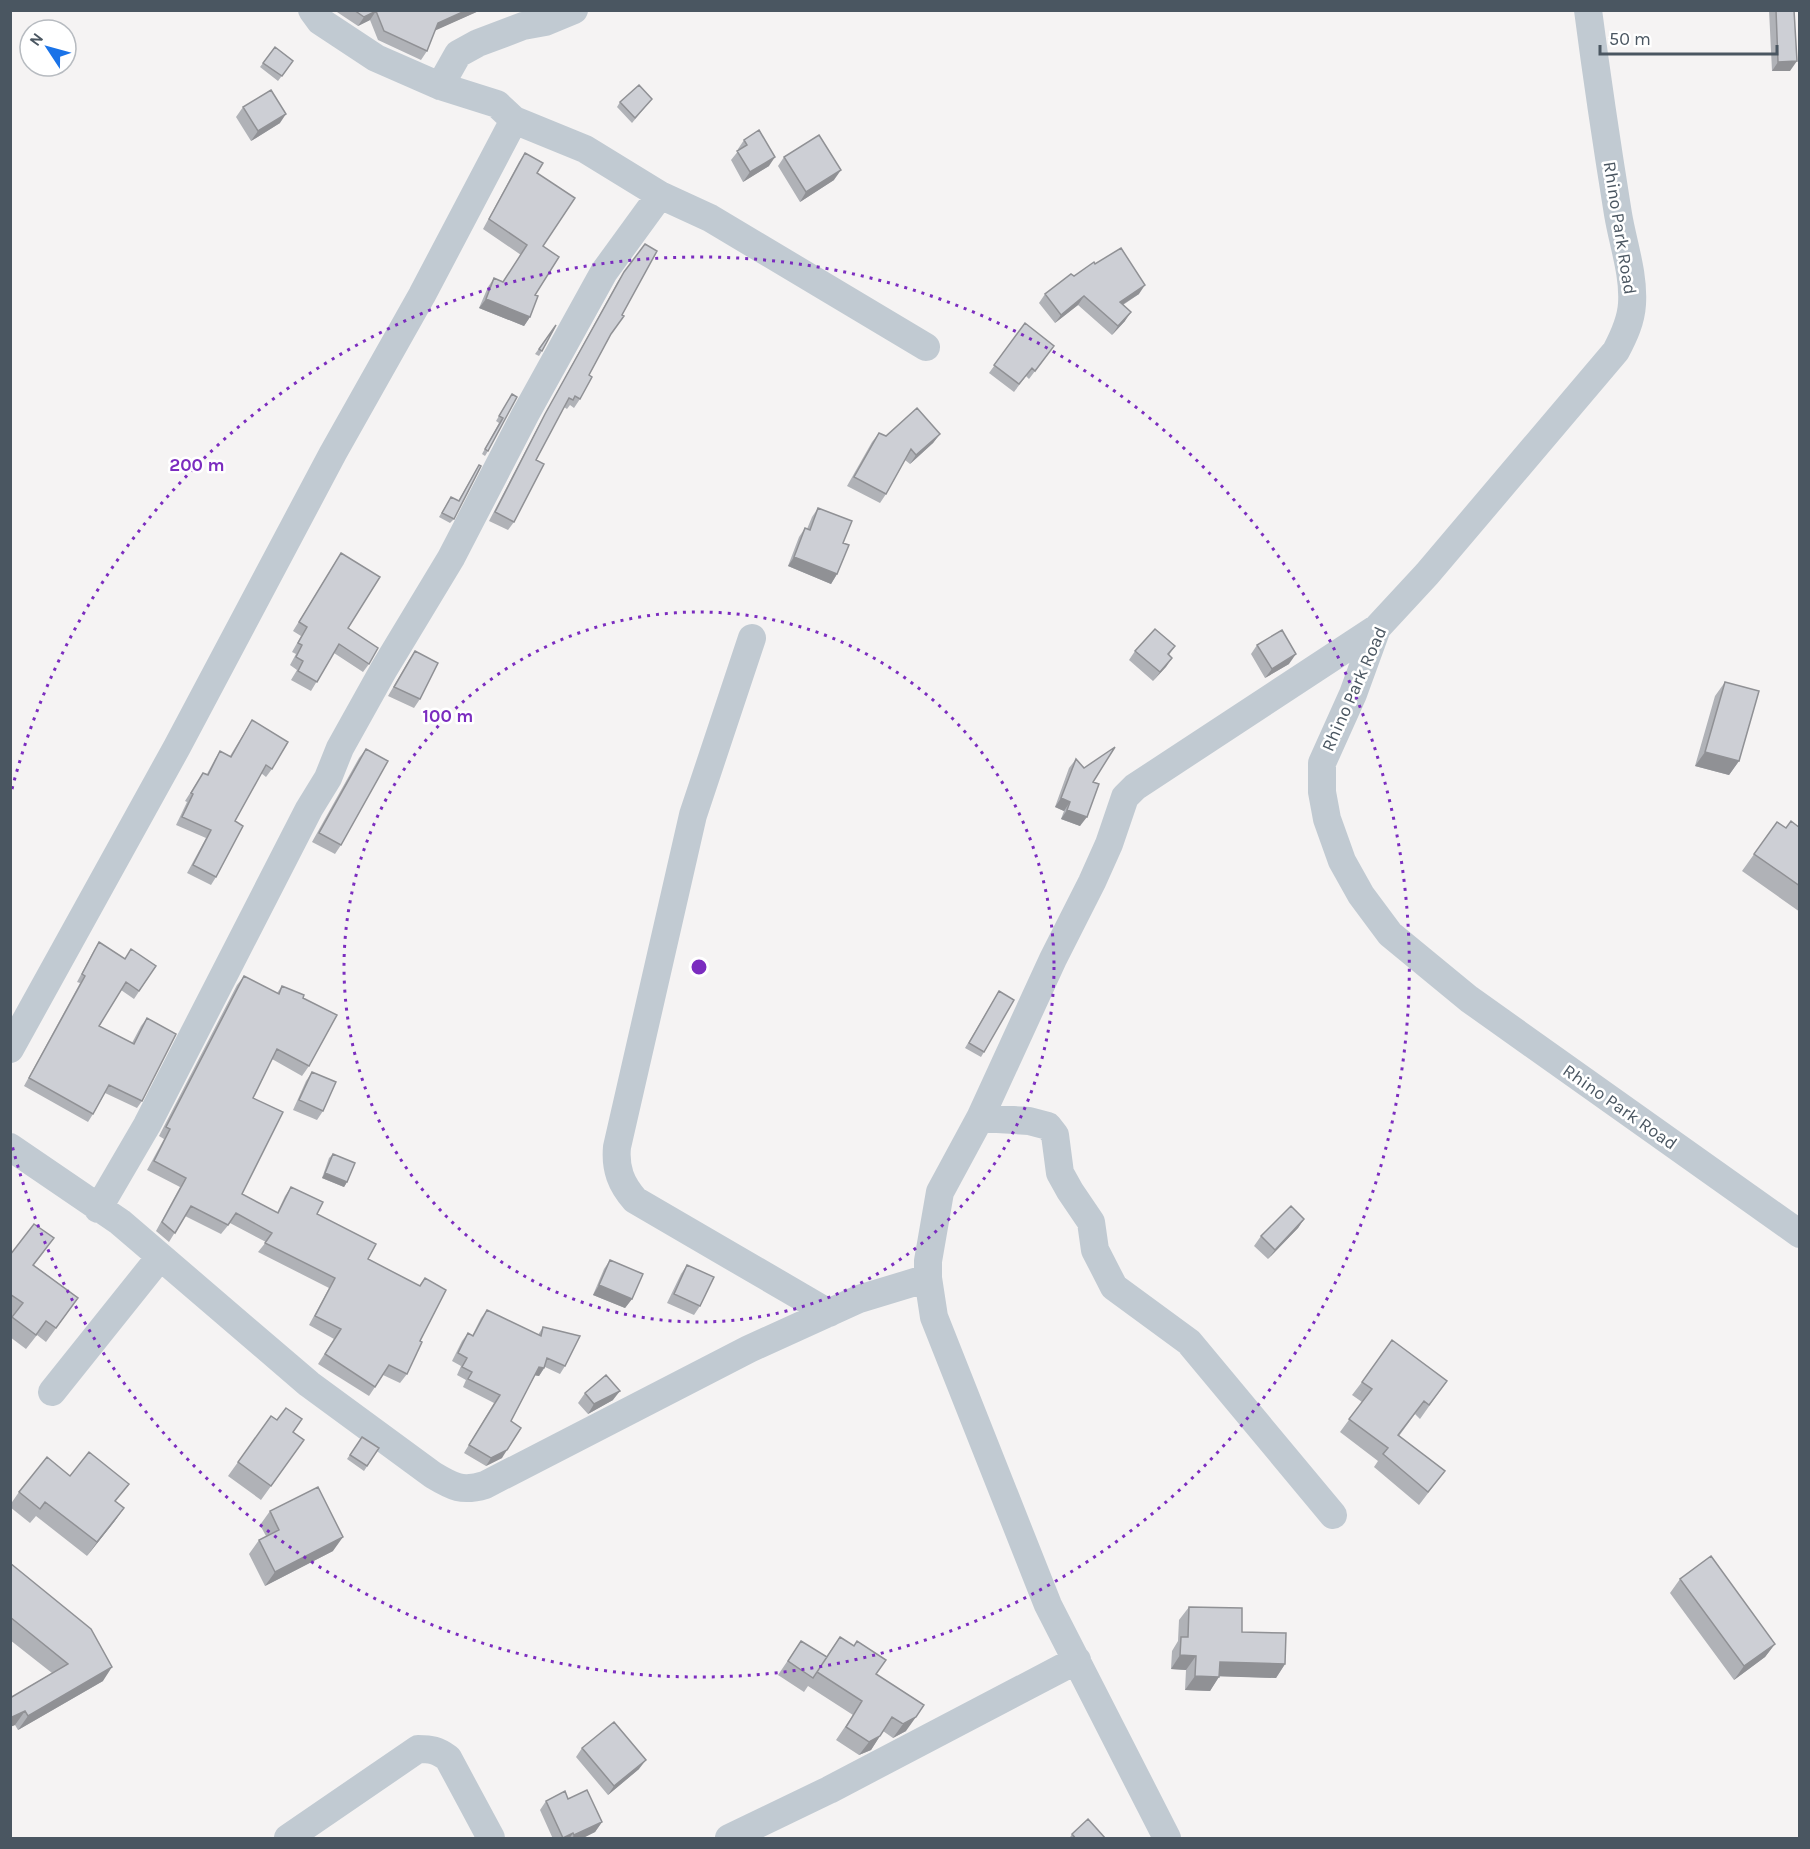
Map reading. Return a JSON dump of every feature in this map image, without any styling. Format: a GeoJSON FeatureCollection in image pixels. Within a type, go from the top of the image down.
{"type":"FeatureCollection","features":[{"type":"Feature","properties":{"kind":"street"},"geometry":{"type":"LineString","coordinates":[[312,10],[320,21],[376,58],[440,86],[497,104],[514,120],[585,149],[660,195],[710,218],[926,347]]}},
{"type":"Feature","properties":{"kind":"street"},"geometry":{"type":"LineString","coordinates":[[440,86],[458,54],[478,42],[523,26],[544,22],[574,10]]}},
{"type":"Feature","properties":{"kind":"street","name":"Rhino Park Road"},"geometry":{"type":"LineString","coordinates":[[1588,10],[1599,99],[1620,226],[1631,274],[1632,306],[1628,325],[1616,351],[1427,574],[1377,628],[1353,694],[1322,763],[1322,792],[1327,819],[1342,861],[1361,895],[1390,934],[1469,999],[1800,1234]]}},
{"type":"Feature","properties":{"kind":"street"},"geometry":{"type":"LineString","coordinates":[[10,1049],[177,747],[333,453],[422,295],[514,120]]}},
{"type":"Feature","properties":{"kind":"street"},"geometry":{"type":"LineString","coordinates":[[99,1209],[147,1125],[298,830],[328,778],[340,748],[384,669],[451,558],[525,415],[604,272],[660,195]]}},
{"type":"Feature","properties":{"kind":"street"},"geometry":{"type":"LineString","coordinates":[[1167,1839],[1048,1605],[934,1317],[927,1278],[928,1261],[940,1192],[980,1118],[1053,959],[1092,882],[1109,844],[1125,797],[1136,787],[1377,628]]}},
{"type":"Feature","properties":{"kind":"street"},"geometry":{"type":"LineString","coordinates":[[752,638],[693,815],[617,1147],[616,1162],[622,1183],[635,1200],[829,1313]]}},
{"type":"Feature","properties":{"kind":"street"},"geometry":{"type":"LineString","coordinates":[[980,1118],[1029,1121],[1048,1126],[1055,1135],[1060,1173],[1091,1222],[1095,1250],[1114,1287],[1190,1342],[1333,1515]]}},
{"type":"Feature","properties":{"kind":"street"},"geometry":{"type":"LineString","coordinates":[[10,1147],[120,1222],[309,1384],[433,1475],[454,1486],[469,1490],[485,1485],[748,1349],[859,1299],[927,1278]]}},
{"type":"Feature","properties":{"kind":"street"},"geometry":{"type":"LineString","coordinates":[[52,1392],[160,1257]]}},
{"type":"Feature","properties":{"kind":"street"},"geometry":{"type":"LineString","coordinates":[[729,1839],[829,1790],[1077,1660]]}},
{"type":"Feature","properties":{"kind":"street"},"geometry":{"type":"LineString","coordinates":[[288,1839],[418,1749],[429,1749],[437,1750],[448,1758],[491,1839]]}},
{"type":"Feature","properties":{"kind":"building"},"geometry":{"type":"Polygon","coordinates":[[[354,10],[467,10],[438,23],[427,51],[384,31],[376,11],[364,17],[354,10]]]}},
{"type":"Feature","properties":{"kind":"building"},"geometry":{"type":"Polygon","coordinates":[[[1776,10],[1794,10],[1797,61],[1778,62],[1776,10]]]}},
{"type":"Feature","properties":{"kind":"building"},"geometry":{"type":"Polygon","coordinates":[[[275,47],[293,61],[282,76],[263,63],[275,47]]]}},
{"type":"Feature","properties":{"kind":"building"},"geometry":{"type":"Polygon","coordinates":[[[639,85],[652,99],[635,118],[620,102],[639,85]]]}},
{"type":"Feature","properties":{"kind":"building"},"geometry":{"type":"Polygon","coordinates":[[[271,90],[286,114],[258,131],[243,107],[271,90]]]}},
{"type":"Feature","properties":{"kind":"building"},"geometry":{"type":"Polygon","coordinates":[[[759,130],[775,157],[750,172],[737,151],[747,145],[744,140],[759,130]]]}},
{"type":"Feature","properties":{"kind":"building"},"geometry":{"type":"Polygon","coordinates":[[[819,135],[841,170],[806,192],[784,157],[819,135]]]}},
{"type":"Feature","properties":{"kind":"building"},"geometry":{"type":"Polygon","coordinates":[[[525,153],[543,163],[537,173],[575,198],[543,246],[559,257],[535,295],[538,296],[530,317],[486,299],[494,278],[503,282],[527,245],[489,219],[525,153]]]}},
{"type":"Feature","properties":{"kind":"building"},"geometry":{"type":"Polygon","coordinates":[[[645,244],[657,251],[622,315],[624,316],[611,334],[589,375],[592,377],[580,399],[575,396],[573,400],[569,398],[536,460],[544,464],[514,522],[495,512],[545,414],[624,272],[645,244]]]}},
{"type":"Feature","properties":{"kind":"building"},"geometry":{"type":"Polygon","coordinates":[[[1121,248],[1145,285],[1120,302],[1131,312],[1118,326],[1084,296],[1061,315],[1045,294],[1071,274],[1074,276],[1121,248]]]}},
{"type":"Feature","properties":{"kind":"building"},"geometry":{"type":"Polygon","coordinates":[[[1025,323],[1054,346],[1035,371],[1032,368],[1019,384],[994,365],[1025,323]]]}},
{"type":"Feature","properties":{"kind":"building"},"geometry":{"type":"Polygon","coordinates":[[[556,325],[542,351],[539,349],[556,325]]]}},
{"type":"Feature","properties":{"kind":"building"},"geometry":{"type":"Polygon","coordinates":[[[512,394],[517,397],[488,451],[485,449],[503,418],[499,416],[512,394]]]}},
{"type":"Feature","properties":{"kind":"building"},"geometry":{"type":"Polygon","coordinates":[[[917,408],[940,434],[916,455],[911,449],[886,494],[854,477],[879,433],[886,436],[917,408]]]}},
{"type":"Feature","properties":{"kind":"building"},"geometry":{"type":"Polygon","coordinates":[[[479,465],[481,466],[454,519],[442,513],[451,497],[459,501],[479,465]]]}},
{"type":"Feature","properties":{"kind":"building"},"geometry":{"type":"Polygon","coordinates":[[[818,508],[852,521],[843,543],[849,545],[837,574],[794,557],[805,528],[810,530],[818,508]]]}},
{"type":"Feature","properties":{"kind":"building"},"geometry":{"type":"Polygon","coordinates":[[[341,553],[380,577],[348,628],[378,648],[369,664],[339,644],[317,682],[298,671],[303,661],[296,657],[302,645],[298,643],[307,627],[299,622],[341,553]]]}},
{"type":"Feature","properties":{"kind":"building"},"geometry":{"type":"Polygon","coordinates":[[[1155,629],[1175,646],[1168,654],[1172,658],[1160,672],[1135,651],[1155,629]]]}},
{"type":"Feature","properties":{"kind":"building"},"geometry":{"type":"Polygon","coordinates":[[[1282,630],[1296,654],[1272,669],[1257,645],[1282,630]]]}},
{"type":"Feature","properties":{"kind":"building"},"geometry":{"type":"Polygon","coordinates":[[[415,651],[438,663],[420,699],[394,687],[415,651]]]}},
{"type":"Feature","properties":{"kind":"building"},"geometry":{"type":"Polygon","coordinates":[[[1725,682],[1759,691],[1739,761],[1705,752],[1725,682]]]}},
{"type":"Feature","properties":{"kind":"building"},"geometry":{"type":"Polygon","coordinates":[[[252,720],[288,742],[272,769],[266,765],[235,821],[243,826],[216,877],[193,865],[211,830],[182,817],[193,794],[191,793],[203,773],[208,775],[220,751],[231,757],[252,720]]]}},
{"type":"Feature","properties":{"kind":"building"},"geometry":{"type":"Polygon","coordinates":[[[1115,747],[1093,782],[1099,784],[1087,817],[1067,810],[1070,802],[1061,798],[1076,759],[1084,768],[1115,747]]]}},
{"type":"Feature","properties":{"kind":"building"},"geometry":{"type":"Polygon","coordinates":[[[366,749],[388,761],[341,845],[319,833],[366,749]]]}},
{"type":"Feature","properties":{"kind":"building"},"geometry":{"type":"Polygon","coordinates":[[[1791,821],[1800,828],[1800,886],[1754,854],[1777,822],[1786,828],[1791,821]]]}},
{"type":"Feature","properties":{"kind":"building"},"geometry":{"type":"Polygon","coordinates":[[[99,942],[125,959],[131,949],[156,966],[139,991],[126,982],[99,1026],[134,1044],[147,1018],[176,1034],[142,1101],[109,1085],[93,1114],[29,1078],[85,976],[82,974],[99,942]]]}},
{"type":"Feature","properties":{"kind":"building"},"geometry":{"type":"Polygon","coordinates":[[[244,976],[279,994],[282,986],[304,995],[303,998],[337,1015],[309,1066],[277,1049],[253,1098],[283,1112],[242,1194],[278,1213],[291,1187],[323,1202],[317,1214],[376,1244],[368,1259],[420,1286],[425,1278],[446,1290],[420,1341],[422,1342],[407,1374],[389,1365],[375,1387],[325,1354],[341,1329],[315,1316],[335,1278],[265,1243],[272,1233],[236,1213],[228,1225],[191,1206],[175,1233],[162,1222],[186,1178],[154,1161],[170,1129],[166,1127],[244,976]]]}},
{"type":"Feature","properties":{"kind":"building"},"geometry":{"type":"Polygon","coordinates":[[[999,991],[1014,1000],[984,1052],[969,1043],[999,991]]]}},
{"type":"Feature","properties":{"kind":"building"},"geometry":{"type":"Polygon","coordinates":[[[312,1072],[336,1082],[323,1111],[299,1100],[312,1072]]]}},
{"type":"Feature","properties":{"kind":"building"},"geometry":{"type":"Polygon","coordinates":[[[333,1154],[355,1163],[347,1182],[325,1173],[333,1154]]]}},
{"type":"Feature","properties":{"kind":"building"},"geometry":{"type":"Polygon","coordinates":[[[1291,1206],[1304,1219],[1275,1250],[1261,1236],[1291,1206]]]}},
{"type":"Feature","properties":{"kind":"building"},"geometry":{"type":"Polygon","coordinates":[[[34,1224],[54,1238],[33,1265],[78,1298],[56,1328],[46,1321],[36,1335],[12,1317],[23,1303],[10,1294],[10,1255],[34,1224]]]}},
{"type":"Feature","properties":{"kind":"building"},"geometry":{"type":"Polygon","coordinates":[[[610,1260],[643,1274],[632,1299],[599,1285],[610,1260]]]}},
{"type":"Feature","properties":{"kind":"building"},"geometry":{"type":"Polygon","coordinates":[[[687,1265],[714,1277],[700,1306],[674,1294],[687,1265]]]}},
{"type":"Feature","properties":{"kind":"building"},"geometry":{"type":"Polygon","coordinates":[[[487,1310],[541,1336],[543,1327],[580,1336],[565,1366],[547,1358],[544,1368],[539,1367],[511,1421],[521,1428],[507,1450],[491,1458],[469,1445],[500,1395],[468,1379],[472,1372],[462,1367],[467,1358],[458,1353],[468,1333],[473,1336],[487,1310]]]}},
{"type":"Feature","properties":{"kind":"building"},"geometry":{"type":"Polygon","coordinates":[[[1392,1340],[1447,1381],[1429,1405],[1424,1401],[1398,1435],[1445,1471],[1428,1492],[1383,1454],[1388,1448],[1349,1419],[1372,1389],[1362,1382],[1392,1340]]]}},
{"type":"Feature","properties":{"kind":"building"},"geometry":{"type":"Polygon","coordinates":[[[606,1375],[620,1391],[594,1404],[585,1393],[606,1375]]]}},
{"type":"Feature","properties":{"kind":"building"},"geometry":{"type":"Polygon","coordinates":[[[286,1408],[302,1419],[293,1432],[304,1440],[271,1486],[238,1462],[271,1416],[277,1420],[286,1408]]]}},
{"type":"Feature","properties":{"kind":"building"},"geometry":{"type":"Polygon","coordinates":[[[362,1437],[379,1448],[367,1466],[350,1455],[362,1437]]]}},
{"type":"Feature","properties":{"kind":"building"},"geometry":{"type":"Polygon","coordinates":[[[89,1452],[129,1484],[115,1501],[124,1508],[97,1542],[45,1502],[40,1509],[19,1492],[47,1457],[70,1476],[89,1452]]]}},
{"type":"Feature","properties":{"kind":"building"},"geometry":{"type":"Polygon","coordinates":[[[318,1487],[343,1537],[275,1572],[259,1540],[279,1530],[270,1511],[318,1487]]]}},
{"type":"Feature","properties":{"kind":"building"},"geometry":{"type":"Polygon","coordinates":[[[1711,1556],[1775,1644],[1744,1666],[1680,1579],[1711,1556]]]}},
{"type":"Feature","properties":{"kind":"building"},"geometry":{"type":"Polygon","coordinates":[[[10,1563],[91,1629],[112,1667],[28,1716],[25,1711],[10,1718],[10,1698],[68,1664],[10,1617],[10,1563]]]}},
{"type":"Feature","properties":{"kind":"building"},"geometry":{"type":"Polygon","coordinates":[[[1189,1607],[1242,1608],[1242,1632],[1286,1633],[1285,1664],[1220,1662],[1219,1677],[1195,1676],[1196,1656],[1180,1655],[1181,1637],[1188,1637],[1189,1607]]]}},
{"type":"Feature","properties":{"kind":"building"},"geometry":{"type":"Polygon","coordinates":[[[840,1637],[854,1646],[857,1641],[886,1660],[876,1674],[924,1705],[916,1717],[903,1724],[892,1717],[880,1736],[869,1742],[846,1727],[862,1701],[817,1672],[840,1637]]]}},
{"type":"Feature","properties":{"kind":"building"},"geometry":{"type":"Polygon","coordinates":[[[801,1641],[827,1657],[813,1678],[788,1661],[801,1641]]]}},
{"type":"Feature","properties":{"kind":"building"},"geometry":{"type":"Polygon","coordinates":[[[614,1722],[646,1760],[614,1786],[582,1748],[614,1722]]]}},
{"type":"Feature","properties":{"kind":"building"},"geometry":{"type":"Polygon","coordinates":[[[587,1790],[602,1822],[563,1838],[546,1801],[565,1791],[568,1799],[587,1790]]]}},
{"type":"Feature","properties":{"kind":"building"},"geometry":{"type":"Polygon","coordinates":[[[1088,1819],[1106,1839],[1076,1839],[1072,1834],[1088,1819]]]}}]}
